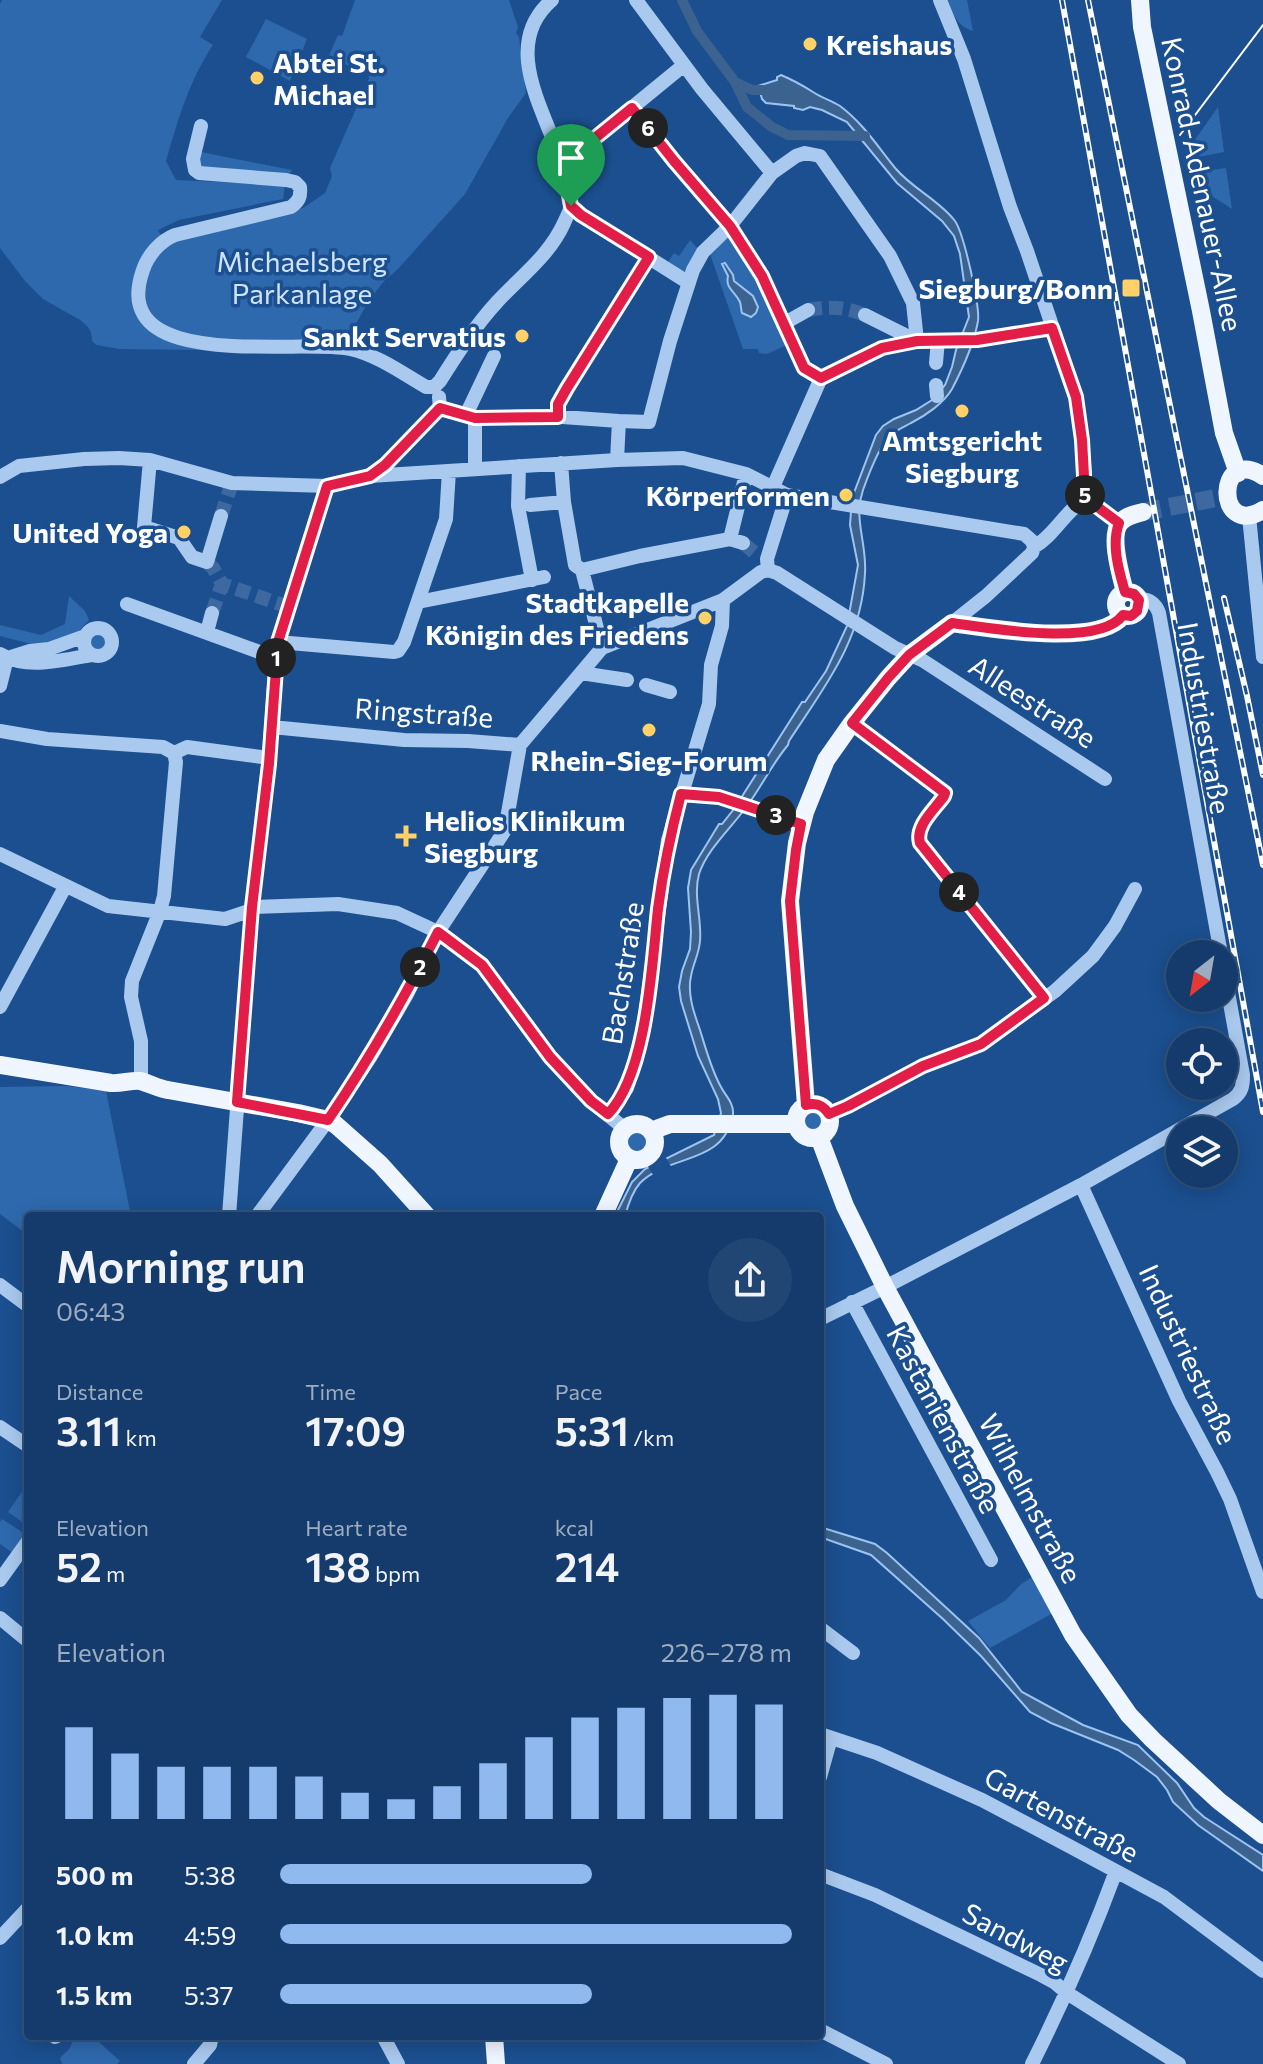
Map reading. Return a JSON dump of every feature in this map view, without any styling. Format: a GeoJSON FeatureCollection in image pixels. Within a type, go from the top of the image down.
{"type":"FeatureCollection","features":[{"type":"Feature","properties":{"kind":"main road","name":"Konrad-Adenauer-Allee"},"geometry":{"type":"LineString","coordinates":[[1140,0],[1142,27],[1224,433],[1238,473]]}},
{"type":"Feature","properties":{"kind":"main road"},"geometry":{"type":"LineString","coordinates":[[1256,513],[1236,512],[1221,497],[1228,482],[1238,473],[1253,471],[1263,476]]}},
{"type":"Feature","properties":{"kind":"main road"},"geometry":{"type":"LineString","coordinates":[[806,1105],[790,901],[801,824],[826,760],[852,723],[909,655],[952,623],[1010,632],[1056,633],[1095,631],[1113,625],[1123,615],[1117,610],[1116,602],[1120,595],[1132,596],[1115,538],[1119,523],[1143,512]]}},
{"type":"Feature","properties":{"kind":"main road"},"geometry":{"type":"LineString","coordinates":[[0,1065],[90,1084],[122,1085],[141,1081],[152,1087],[328,1120],[380,1164],[423,1212]]}},
{"type":"Feature","properties":{"kind":"main road"},"geometry":{"type":"LineString","coordinates":[[811,1103],[822,1106],[829,1114],[830,1125],[819,1137],[805,1136],[795,1124],[796,1115],[811,1103]]}},
{"type":"Feature","properties":{"kind":"main road"},"geometry":{"type":"LineString","coordinates":[[636,1124],[651,1131],[655,1140],[650,1155],[641,1160],[629,1159],[621,1152],[619,1137],[625,1129],[636,1124]]}},
{"type":"Feature","properties":{"kind":"main road"},"geometry":{"type":"LineString","coordinates":[[651,1131],[670,1124],[795,1124]]}},
{"type":"Feature","properties":{"kind":"main road","name":"Wilhelmstraße"},"geometry":{"type":"LineString","coordinates":[[819,1137],[845,1206],[885,1287],[1073,1635],[1129,1715],[1219,1801],[1263,1835]]}},
{"type":"Feature","properties":{"kind":"main road"},"geometry":{"type":"LineString","coordinates":[[605,1212],[629,1159]]}},
{"type":"Feature","properties":{"kind":"main road"},"geometry":{"type":"LineString","coordinates":[[494,2040],[496,2064]]}},
{"type":"Feature","properties":{"kind":"street"},"geometry":{"type":"LineString","coordinates":[[370,476],[385,465],[440,395],[457,354],[482,321],[498,301],[541,260],[558,235],[571,206],[563,164],[536,99],[527,54],[530,28],[552,0]]}},
{"type":"Feature","properties":{"kind":"street"},"geometry":{"type":"LineString","coordinates":[[636,0],[684,65],[772,173]]}},
{"type":"Feature","properties":{"kind":"street"},"geometry":{"type":"LineString","coordinates":[[940,0],[964,59],[1010,207],[1076,397],[1087,499],[1119,523]]}},
{"type":"Feature","properties":{"kind":"street"},"geometry":{"type":"LineString","coordinates":[[563,164],[684,65]]}},
{"type":"Feature","properties":{"kind":"street"},"geometry":{"type":"LineString","coordinates":[[632,108],[730,226],[762,276],[804,368],[821,378]]}},
{"type":"Feature","properties":{"kind":"street"},"geometry":{"type":"LineString","coordinates":[[201,126],[193,159],[195,170],[199,173],[286,180],[300,187],[301,195],[291,207],[175,235],[165,239],[151,254],[143,267],[140,282],[139,299],[143,315],[148,323],[178,338],[207,344],[349,349],[375,358],[426,387],[434,387],[440,395],[470,416],[543,410],[558,417],[649,422],[670,341],[693,270],[703,252],[730,226],[772,173],[805,153],[820,156],[890,256],[913,303],[917,341]]}},
{"type":"Feature","properties":{"kind":"street"},"geometry":{"type":"LineString","coordinates":[[571,206],[689,283]]}},
{"type":"Feature","properties":{"kind":"street"},"geometry":{"type":"LineString","coordinates":[[558,417],[558,404],[567,388],[649,257]]}},
{"type":"Feature","properties":{"kind":"street"},"geometry":{"type":"LineString","coordinates":[[783,324],[808,310]]}},
{"type":"Feature","properties":{"kind":"street"},"geometry":{"type":"LineString","coordinates":[[865,315],[917,341]]}},
{"type":"Feature","properties":{"kind":"street"},"geometry":{"type":"LineString","coordinates":[[773,487],[821,378],[882,348],[917,341],[966,340],[1052,328]]}},
{"type":"Feature","properties":{"kind":"street"},"geometry":{"type":"LineString","coordinates":[[936,377],[938,340]]}},
{"type":"Feature","properties":{"kind":"street"},"geometry":{"type":"LineString","coordinates":[[475,469],[470,416],[494,356]]}},
{"type":"Feature","properties":{"kind":"street"},"geometry":{"type":"LineString","coordinates":[[617,460],[619,421]]}},
{"type":"Feature","properties":{"kind":"street"},"geometry":{"type":"LineString","coordinates":[[0,477],[19,466],[43,462],[119,458],[150,460],[232,483],[327,486],[370,476],[420,476],[561,463],[683,458],[746,474],[787,495],[1024,534],[1032,541],[1032,553],[952,623]]}},
{"type":"Feature","properties":{"kind":"street"},"geometry":{"type":"LineString","coordinates":[[150,460],[144,527],[179,538],[192,557],[207,562],[221,516]]}},
{"type":"Feature","properties":{"kind":"street"},"geometry":{"type":"LineString","coordinates":[[561,463],[575,565],[582,570],[602,648]]}},
{"type":"Feature","properties":{"kind":"street"},"geometry":{"type":"LineString","coordinates":[[418,602],[538,579],[518,506],[519,466]]}},
{"type":"Feature","properties":{"kind":"street"},"geometry":{"type":"LineString","coordinates":[[278,642],[398,651],[404,642],[446,519],[449,471]]}},
{"type":"Feature","properties":{"kind":"street"},"geometry":{"type":"LineString","coordinates":[[582,570],[664,551],[736,541],[746,474]]}},
{"type":"Feature","properties":{"kind":"street"},"geometry":{"type":"LineString","coordinates":[[229,1212],[252,909],[278,642],[327,486]]}},
{"type":"Feature","properties":{"kind":"street"},"geometry":{"type":"LineString","coordinates":[[764,561],[787,495]]}},
{"type":"Feature","properties":{"kind":"street"},"geometry":{"type":"LineString","coordinates":[[1034,547],[1043,542],[1077,504],[1087,499]]}},
{"type":"Feature","properties":{"kind":"street"},"geometry":{"type":"LineString","coordinates":[[530,505],[564,502]]}},
{"type":"Feature","properties":{"kind":"street"},"geometry":{"type":"LineString","coordinates":[[1256,513],[1263,657]]}},
{"type":"Feature","properties":{"kind":"street","name":"Ringstraße"},"geometry":{"type":"LineString","coordinates":[[272,727],[404,740],[520,745],[602,648],[723,600],[761,572],[764,561]]}},
{"type":"Feature","properties":{"kind":"street","name":"Alleestraße"},"geometry":{"type":"LineString","coordinates":[[764,561],[777,573],[852,621],[895,648],[922,660],[1105,779]]}},
{"type":"Feature","properties":{"kind":"street"},"geometry":{"type":"LineString","coordinates":[[986,596],[979,612],[981,619],[991,628]]}},
{"type":"Feature","properties":{"kind":"street","name":"Industriestraße"},"geometry":{"type":"LineString","coordinates":[[1132,596],[1154,604],[1159,613],[1218,940]]}},
{"type":"Feature","properties":{"kind":"street","name":"Bachstraße"},"geometry":{"type":"LineString","coordinates":[[608,1114],[627,1088],[643,1033],[668,840],[709,704],[711,665],[722,626],[723,600]]}},
{"type":"Feature","properties":{"kind":"street"},"geometry":{"type":"LineString","coordinates":[[127,604],[276,658]]}},
{"type":"Feature","properties":{"kind":"street"},"geometry":{"type":"LineString","coordinates":[[207,632],[212,613]]}},
{"type":"Feature","properties":{"kind":"street"},"geometry":{"type":"LineString","coordinates":[[98,628],[106,630],[113,644],[109,653],[100,657],[91,655],[30,662],[4,656],[64,645],[98,628]]}},
{"type":"Feature","properties":{"kind":"street"},"geometry":{"type":"LineString","coordinates":[[85,636],[84,646],[91,655]]}},
{"type":"Feature","properties":{"kind":"street"},"geometry":{"type":"LineString","coordinates":[[0,686],[4,656]]}},
{"type":"Feature","properties":{"kind":"street"},"geometry":{"type":"LineString","coordinates":[[581,673],[627,680]]}},
{"type":"Feature","properties":{"kind":"street"},"geometry":{"type":"LineString","coordinates":[[646,685],[670,692]]}},
{"type":"Feature","properties":{"kind":"street"},"geometry":{"type":"LineString","coordinates":[[693,699],[709,704]]}},
{"type":"Feature","properties":{"kind":"street"},"geometry":{"type":"LineString","coordinates":[[852,723],[945,793],[921,827],[918,835],[920,843],[1044,998]]}},
{"type":"Feature","properties":{"kind":"street"},"geometry":{"type":"LineString","coordinates":[[0,731],[47,739],[163,747],[174,753],[176,762],[164,896],[132,981],[131,997],[141,1041],[141,1081]]}},
{"type":"Feature","properties":{"kind":"street"},"geometry":{"type":"LineString","coordinates":[[260,1212],[371,1056],[438,932],[505,830],[520,745]]}},
{"type":"Feature","properties":{"kind":"street"},"geometry":{"type":"LineString","coordinates":[[174,753],[187,747],[269,758]]}},
{"type":"Feature","properties":{"kind":"street"},"geometry":{"type":"LineString","coordinates":[[681,794],[719,797],[801,824]]}},
{"type":"Feature","properties":{"kind":"street"},"geometry":{"type":"LineString","coordinates":[[0,854],[108,906],[225,919],[252,909],[338,904],[397,913],[438,932],[482,965],[550,1057],[591,1101],[625,1129]]}},
{"type":"Feature","properties":{"kind":"street"},"geometry":{"type":"LineString","coordinates":[[0,1007],[65,887]]}},
{"type":"Feature","properties":{"kind":"street"},"geometry":{"type":"LineString","coordinates":[[829,1114],[923,1066],[981,1044],[1044,998],[1093,956],[1115,926],[1135,889]]}},
{"type":"Feature","properties":{"kind":"street"},"geometry":{"type":"LineString","coordinates":[[824,1317],[1081,1185],[1240,1094],[1243,1075],[1232,1012]]}},
{"type":"Feature","properties":{"kind":"street","name":"Industriestraße"},"geometry":{"type":"LineString","coordinates":[[1081,1185],[1179,1401],[1230,1499],[1263,1592]]}},
{"type":"Feature","properties":{"kind":"street"},"geometry":{"type":"LineString","coordinates":[[0,1285],[24,1303]]}},
{"type":"Feature","properties":{"kind":"street","name":"Kastanienstraße"},"geometry":{"type":"LineString","coordinates":[[852,1302],[991,1560]]}},
{"type":"Feature","properties":{"kind":"street"},"geometry":{"type":"LineString","coordinates":[[0,1427],[24,1443]]}},
{"type":"Feature","properties":{"kind":"street"},"geometry":{"type":"LineString","coordinates":[[0,1580],[24,1547]]}},
{"type":"Feature","properties":{"kind":"street"},"geometry":{"type":"LineString","coordinates":[[0,1618],[24,1638]]}},
{"type":"Feature","properties":{"kind":"street"},"geometry":{"type":"LineString","coordinates":[[824,1631],[853,1653]]}},
{"type":"Feature","properties":{"kind":"street","name":"Gartenstraße"},"geometry":{"type":"LineString","coordinates":[[825,1736],[884,1756],[982,1800],[1116,1871],[1164,1897],[1263,1971]]}},
{"type":"Feature","properties":{"kind":"street"},"geometry":{"type":"LineString","coordinates":[[1032,2064],[1093,1935],[1116,1871]]}},
{"type":"Feature","properties":{"kind":"street","name":"Sandweg"},"geometry":{"type":"LineString","coordinates":[[824,1876],[875,1895],[1041,1975],[1179,2064]]}},
{"type":"Feature","properties":{"kind":"street"},"geometry":{"type":"LineString","coordinates":[[0,1938],[24,1912]]}},
{"type":"Feature","properties":{"kind":"street"},"geometry":{"type":"LineString","coordinates":[[824,2032],[886,2064]]}},
{"type":"Feature","properties":{"kind":"street"},"geometry":{"type":"LineString","coordinates":[[194,2064],[211,2040]]}},
{"type":"Feature","properties":{"kind":"street"},"geometry":{"type":"LineString","coordinates":[[390,2040],[398,2064]]}},
{"type":"Feature","properties":{"kind":"green space","name":"Michaelsberg Parkanlage"},"geometry":{"type":"Polygon","coordinates":[[[2,0],[222,0],[200,37],[213,45],[191,87],[166,161],[176,180],[285,185],[283,199],[179,220],[158,230],[162,237],[136,278],[136,308],[145,325],[202,348],[199,350],[119,349],[96,345],[87,326],[43,299],[0,248],[2,0]]]}},
{"type":"Feature","properties":{"kind":"green space","name":"Michaelsberg Parkanlage"},"geometry":{"type":"Polygon","coordinates":[[[355,0],[509,0],[518,27],[516,33],[526,93],[508,118],[465,194],[384,281],[342,346],[187,337],[148,316],[144,283],[155,255],[167,243],[303,208],[325,193],[332,176],[330,168],[369,79],[369,74],[342,63],[341,66],[329,62],[328,58],[338,35],[342,36],[355,0]]]}},
{"type":"Feature","properties":{"kind":"green space"},"geometry":{"type":"Polygon","coordinates":[[[948,0],[967,0],[973,31],[956,19],[948,0]]]}},
{"type":"Feature","properties":{"kind":"green space"},"geometry":{"type":"Polygon","coordinates":[[[266,19],[307,39],[290,81],[246,57],[266,19]]]}},
{"type":"Feature","properties":{"kind":"green space"},"geometry":{"type":"Polygon","coordinates":[[[1218,107],[1224,152],[1188,159],[1187,151],[1218,107]]]}},
{"type":"Feature","properties":{"kind":"green space"},"geometry":{"type":"Polygon","coordinates":[[[201,152],[292,170],[289,175],[204,170],[198,165],[201,152]]]}},
{"type":"Feature","properties":{"kind":"green space"},"geometry":{"type":"Polygon","coordinates":[[[1226,168],[1232,209],[1190,182],[1189,173],[1226,168]]]}},
{"type":"Feature","properties":{"kind":"green space"},"geometry":{"type":"Polygon","coordinates":[[[730,236],[760,278],[789,344],[767,354],[759,353],[758,349],[743,349],[710,254],[730,236]]]}},
{"type":"Feature","properties":{"kind":"green space"},"geometry":{"type":"Polygon","coordinates":[[[690,240],[698,249],[686,272],[683,272],[668,262],[674,253],[679,256],[690,240]]]}},
{"type":"Feature","properties":{"kind":"green space"},"geometry":{"type":"Polygon","coordinates":[[[69,596],[85,611],[89,620],[76,634],[39,646],[0,636],[0,625],[41,635],[65,624],[69,596]]]}},
{"type":"Feature","properties":{"kind":"green space"},"geometry":{"type":"Polygon","coordinates":[[[98,632],[106,635],[109,643],[106,651],[98,654],[90,651],[87,643],[90,635],[98,632]]]}},
{"type":"Feature","properties":{"kind":"green space"},"geometry":{"type":"Polygon","coordinates":[[[67,1086],[106,1091],[130,1212],[24,1212],[24,1232],[0,1214],[0,1087],[67,1086]]]}},
{"type":"Feature","properties":{"kind":"green space"},"geometry":{"type":"Polygon","coordinates":[[[812,1111],[819,1114],[822,1121],[819,1128],[812,1131],[805,1128],[802,1121],[805,1114],[812,1111]]]}},
{"type":"Feature","properties":{"kind":"green space"},"geometry":{"type":"Polygon","coordinates":[[[637,1133],[646,1142],[637,1151],[628,1142],[637,1133]]]}},
{"type":"Feature","properties":{"kind":"green space"},"geometry":{"type":"Polygon","coordinates":[[[24,1489],[22,1522],[8,1512],[24,1489]]]}},
{"type":"Feature","properties":{"kind":"green space"},"geometry":{"type":"Polygon","coordinates":[[[2,1519],[24,1533],[13,1553],[0,1544],[2,1519]]]}},
{"type":"Feature","properties":{"kind":"green space"},"geometry":{"type":"Polygon","coordinates":[[[1032,1577],[1053,1613],[990,1648],[968,1621],[1006,1600],[1032,1577]]]}},
{"type":"Feature","properties":{"kind":"green space"},"geometry":{"type":"Polygon","coordinates":[[[73,2040],[96,2040],[120,2061],[117,2064],[62,2064],[60,2058],[70,2048],[73,2040]]]}},
{"type":"Feature","properties":{"kind":"shaded area"},"geometry":{"type":"Polygon","coordinates":[[[781,75],[837,104],[863,128],[903,176],[955,221],[971,270],[978,321],[968,356],[949,394],[928,413],[897,430],[878,453],[860,501],[865,573],[857,620],[849,642],[788,745],[750,802],[713,848],[699,874],[700,941],[691,976],[691,997],[717,1080],[732,1106],[728,1131],[708,1151],[652,1174],[635,1190],[626,1212],[617,1212],[632,1182],[645,1169],[714,1135],[721,1113],[718,1099],[698,1056],[679,987],[690,949],[688,888],[691,870],[719,824],[734,809],[802,702],[826,671],[847,626],[858,565],[850,525],[852,498],[876,435],[894,419],[932,400],[945,385],[969,317],[960,254],[954,236],[942,221],[897,183],[847,122],[810,107],[803,110],[766,103],[760,92],[755,93],[755,87],[777,80],[781,75]]]}},
{"type":"Feature","properties":{"kind":"shaded area"},"geometry":{"type":"Polygon","coordinates":[[[725,263],[734,281],[753,296],[758,307],[751,317],[742,313],[740,302],[729,287],[722,264],[725,263]]]}},
{"type":"Feature","properties":{"kind":"shaded area"},"geometry":{"type":"Polygon","coordinates":[[[824,1528],[875,1544],[887,1553],[979,1638],[1022,1692],[1083,1725],[1138,1745],[1177,1783],[1204,1817],[1263,1855],[1263,1871],[1198,1825],[1173,1802],[1157,1777],[1134,1760],[1030,1712],[981,1656],[871,1555],[824,1538],[824,1528]]]}},
{"type":"Feature","properties":{"kind":"pier"},"geometry":{"type":"Polygon","coordinates":[[[665,1156],[673,1170],[655,1178],[647,1165],[665,1156]]]}},
{"type":"Feature","properties":{"kind":"waterway"},"geometry":{"type":"LineString","coordinates":[[682,0],[697,31],[735,82],[752,90],[765,90]]}},
{"type":"Feature","properties":{"kind":"waterway"},"geometry":{"type":"LineString","coordinates":[[735,82],[747,107],[772,127],[788,135],[865,136]]}},
{"type":"Feature","properties":{"kind":"tunnel"},"geometry":{"type":"LineString","coordinates":[[808,310],[837,308],[865,315]]}},
{"type":"Feature","properties":{"kind":"tunnel"},"geometry":{"type":"LineString","coordinates":[[221,516],[232,483]]}},
{"type":"Feature","properties":{"kind":"tunnel"},"geometry":{"type":"LineString","coordinates":[[1143,512],[1216,498]]}},
{"type":"Feature","properties":{"kind":"tunnel"},"geometry":{"type":"LineString","coordinates":[[743,543],[756,554]]}},
{"type":"Feature","properties":{"kind":"tunnel"},"geometry":{"type":"LineString","coordinates":[[207,562],[222,584],[289,607]]}},
{"type":"Feature","properties":{"kind":"tunnel"},"geometry":{"type":"LineString","coordinates":[[212,613],[222,584]]}},
{"type":"Feature","properties":{"kind":"tram line"},"geometry":{"type":"LineString","coordinates":[[1180,135],[1263,25]]}},
{"type":"Feature","properties":{"kind":"railway"},"geometry":{"type":"LineString","coordinates":[[1062,0],[1263,1112]]}},
{"type":"Feature","properties":{"kind":"railway"},"geometry":{"type":"LineString","coordinates":[[1088,0],[1263,865]]}},
{"type":"Feature","properties":{"kind":"railway"},"geometry":{"type":"LineString","coordinates":[[1224,598],[1263,775]]}},
{"type":"Feature","properties":{"kind":"place","name":"Kreishaus"},"geometry":{"type":"Point","coordinates":[810,44]}},
{"type":"Feature","properties":{"kind":"place","name":"Abtei St. Michael"},"geometry":{"type":"Point","coordinates":[257,78]}},
{"type":"Feature","properties":{"kind":"place","name":"Siegburg/Bonn"},"geometry":{"type":"Point","coordinates":[1131,288]}},
{"type":"Feature","properties":{"kind":"place","name":"Sankt Servatius"},"geometry":{"type":"Point","coordinates":[522,336]}},
{"type":"Feature","properties":{"kind":"place","name":"Amtsgericht Siegburg"},"geometry":{"type":"Point","coordinates":[962,411]}},
{"type":"Feature","properties":{"kind":"place","name":"Körperformen"},"geometry":{"type":"Point","coordinates":[846,495]}},
{"type":"Feature","properties":{"kind":"place","name":"United Yoga"},"geometry":{"type":"Point","coordinates":[184,532]}},
{"type":"Feature","properties":{"kind":"place","name":"Stadtkapelle Königin des Friedens"},"geometry":{"type":"Point","coordinates":[705,618]}},
{"type":"Feature","properties":{"kind":"place","name":"Rhein-Sieg-Forum"},"geometry":{"type":"Point","coordinates":[649,730]}},
{"type":"Feature","properties":{"kind":"place","name":"Helios Klinikum Siegburg"},"geometry":{"type":"Point","coordinates":[406,836]}},
{"type":"Feature","properties":{"kind":"route"},"geometry":{"type":"LineString","coordinates":[[632,108],[730,226],[762,276],[804,368],[821,378],[882,348],[917,341],[977,340],[1052,328],[1076,397],[1085,494],[1087,499],[1119,523],[1115,538],[1116,552],[1125,592],[1134,594],[1139,600],[1139,608],[1131,616],[1123,615],[1113,625],[1095,631],[1010,632],[952,623],[909,655],[852,723],[945,793],[921,827],[918,835],[920,843],[1044,998],[981,1044],[923,1066],[848,1106],[829,1114],[817,1104],[806,1105],[790,901],[801,824],[736,801],[681,794],[668,840],[643,1033],[627,1088],[608,1114],[591,1101],[550,1057],[482,965],[438,932],[371,1056],[328,1120],[237,1102],[278,642],[327,486],[370,476],[385,465],[440,408],[475,418],[558,417],[558,404],[567,388],[649,257],[571,206],[563,164],[632,108]]}}]}
